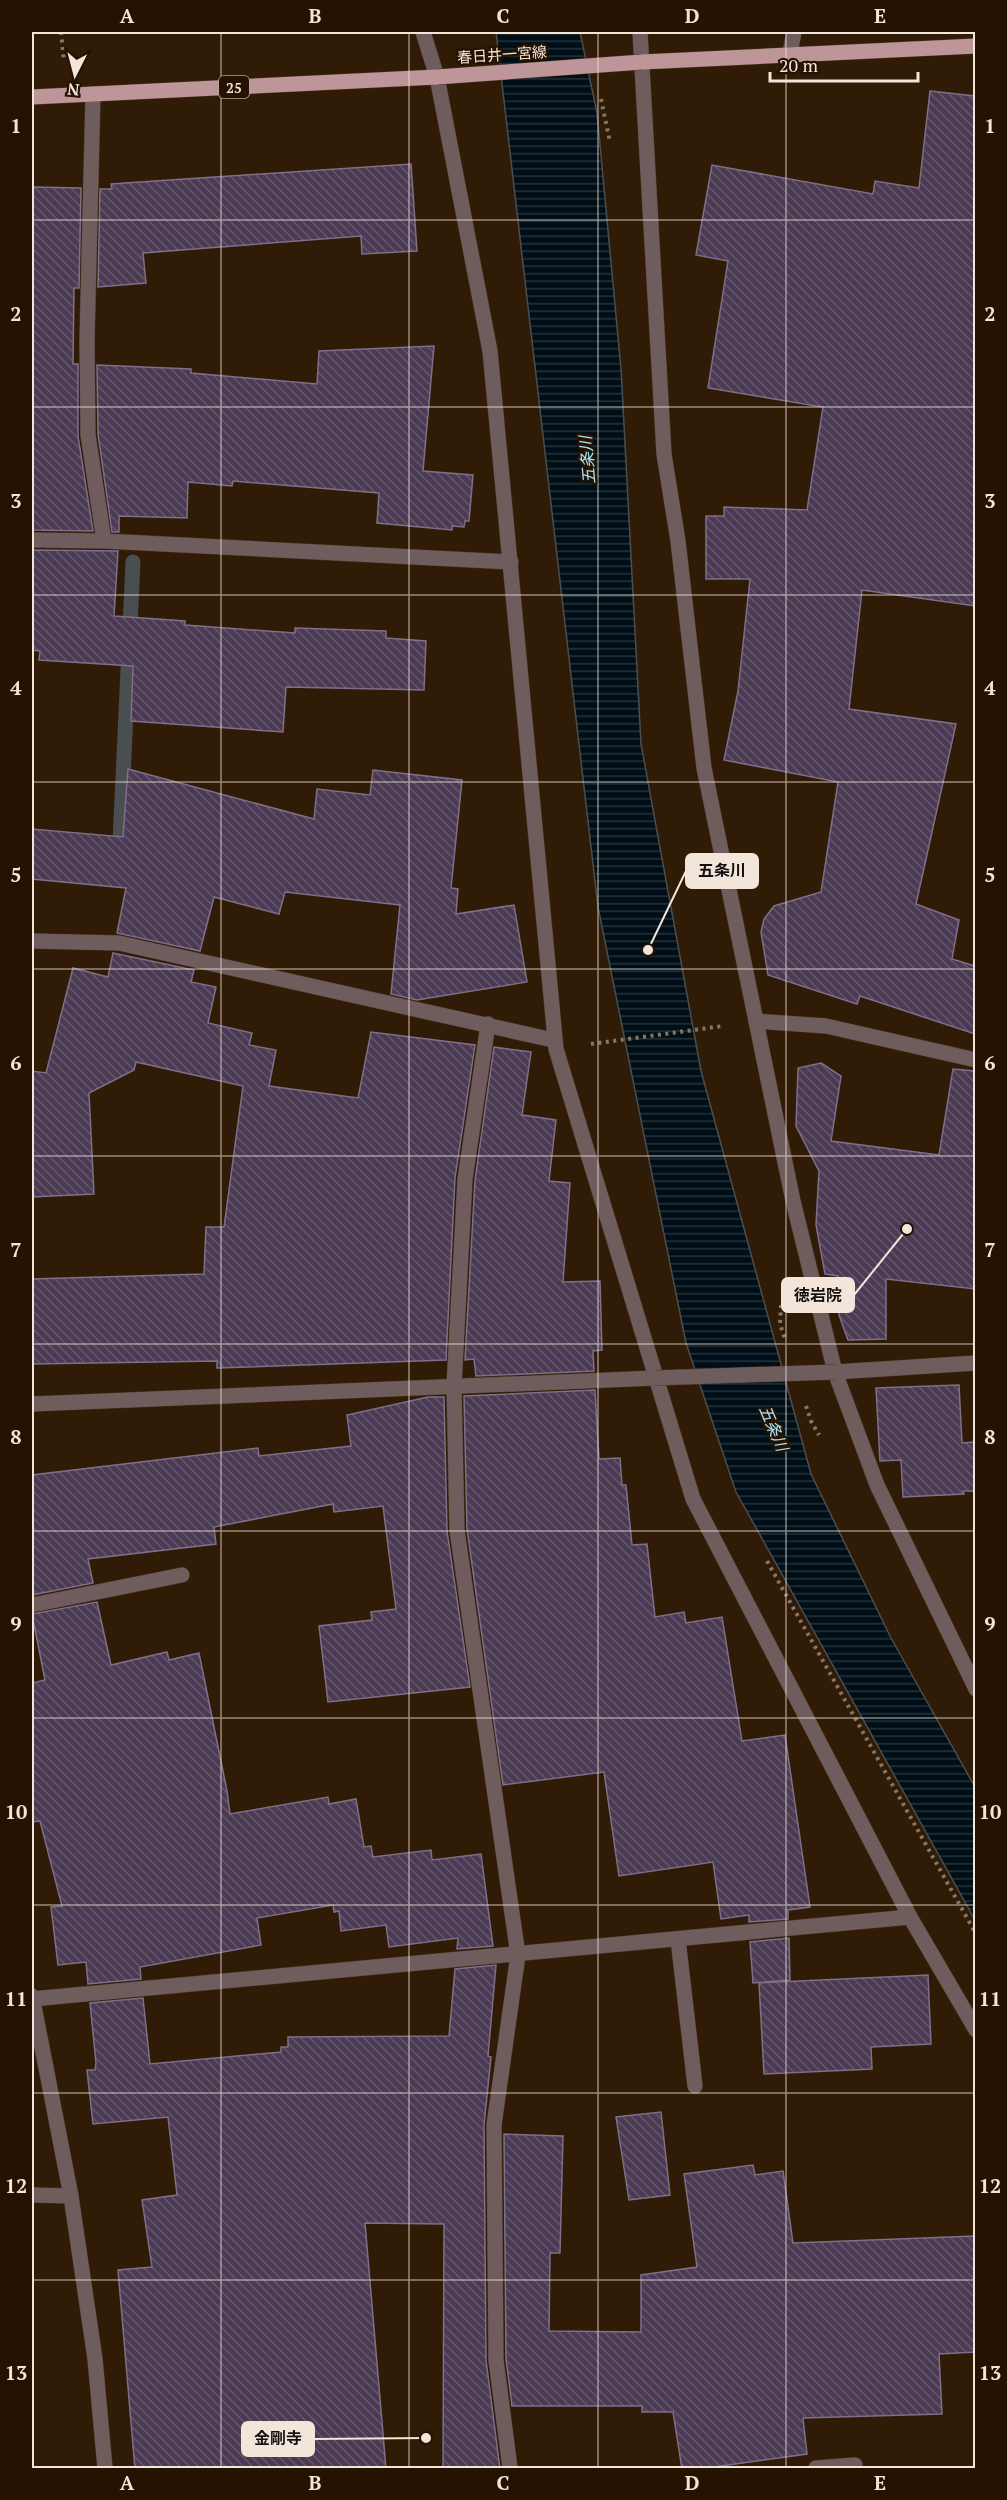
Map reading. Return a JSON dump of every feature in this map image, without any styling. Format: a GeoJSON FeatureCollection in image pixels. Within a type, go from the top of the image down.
{"type":"FeatureCollection","features":[{"type":"Feature","properties":{"kind":"main road","name":"春日井一宮線"},"geometry":{"type":"LineString","coordinates":[[32,97],[436,77],[790,53],[975,46]]}},
{"type":"Feature","properties":{"kind":"street"},"geometry":{"type":"LineString","coordinates":[[423,32],[436,77],[490,351],[538,846],[553,1040],[693,1499],[910,1917],[975,2030]]}},
{"type":"Feature","properties":{"kind":"street"},"geometry":{"type":"LineString","coordinates":[[640,32],[664,454],[678,541],[704,768],[793,1201],[835,1372],[877,1485],[975,1689]]}},
{"type":"Feature","properties":{"kind":"street"},"geometry":{"type":"LineString","coordinates":[[790,53],[794,32]]}},
{"type":"Feature","properties":{"kind":"street"},"geometry":{"type":"LineString","coordinates":[[93,94],[87,340],[88,435],[104,541]]}},
{"type":"Feature","properties":{"kind":"street"},"geometry":{"type":"LineString","coordinates":[[32,540],[104,541],[511,562]]}},
{"type":"Feature","properties":{"kind":"street"},"geometry":{"type":"LineString","coordinates":[[32,940],[119,943],[553,1040]]}},
{"type":"Feature","properties":{"kind":"street"},"geometry":{"type":"LineString","coordinates":[[756,1021],[826,1026],[975,1060]]}},
{"type":"Feature","properties":{"kind":"street"},"geometry":{"type":"LineString","coordinates":[[488,1024],[465,1179],[454,1386],[457,1530],[518,1955],[494,2125],[496,2360],[510,2469]]}},
{"type":"Feature","properties":{"kind":"street"},"geometry":{"type":"LineString","coordinates":[[32,1404],[835,1372],[975,1363]]}},
{"type":"Feature","properties":{"kind":"street"},"geometry":{"type":"LineString","coordinates":[[32,1605],[182,1575]]}},
{"type":"Feature","properties":{"kind":"street"},"geometry":{"type":"LineString","coordinates":[[105,2469],[95,2359],[71,2196],[32,1998],[518,1955],[910,1917]]}},
{"type":"Feature","properties":{"kind":"street"},"geometry":{"type":"LineString","coordinates":[[678,1939],[695,2086]]}},
{"type":"Feature","properties":{"kind":"street"},"geometry":{"type":"LineString","coordinates":[[32,2194],[71,2196]]}},
{"type":"Feature","properties":{"kind":"street"},"geometry":{"type":"LineString","coordinates":[[816,2469],[855,2465]]}},
{"type":"Feature","properties":{"kind":"path"},"geometry":{"type":"LineString","coordinates":[[584,1045],[729,1025]]}},
{"type":"Feature","properties":{"kind":"path"},"geometry":{"type":"LineString","coordinates":[[763,1553],[975,1934]]}},
{"type":"Feature","properties":{"kind":"water"},"geometry":{"type":"Polygon","coordinates":[[[496,32],[580,32],[597,113],[621,369],[641,744],[701,1071],[811,1474],[891,1638],[975,1787],[975,1920],[736,1492],[686,1343],[598,907],[496,32]]]}},
{"type":"Feature","properties":{"kind":"building"},"geometry":{"type":"Polygon","coordinates":[[[930,91],[975,96],[975,606],[862,590],[849,709],[956,724],[916,904],[959,920],[952,959],[975,966],[975,1034],[860,996],[857,1004],[768,975],[761,932],[764,919],[774,906],[821,892],[838,782],[724,760],[738,691],[750,579],[706,579],[706,516],[724,516],[724,507],[807,510],[823,407],[708,388],[728,261],[696,255],[712,165],[873,194],[875,181],[919,188],[930,91]]]}},
{"type":"Feature","properties":{"kind":"building"},"geometry":{"type":"Polygon","coordinates":[[[411,164],[417,251],[362,254],[361,236],[143,253],[146,283],[98,287],[100,189],[112,189],[111,184],[411,164]]]}},
{"type":"Feature","properties":{"kind":"building"},"geometry":{"type":"Polygon","coordinates":[[[32,187],[81,188],[79,288],[74,288],[73,364],[78,364],[78,436],[93,531],[32,530],[32,187]]]}},
{"type":"Feature","properties":{"kind":"building"},"geometry":{"type":"Polygon","coordinates":[[[434,346],[423,471],[473,475],[469,521],[465,521],[464,527],[452,526],[452,530],[377,523],[379,493],[233,481],[232,486],[188,482],[187,518],[119,516],[119,532],[112,532],[98,434],[97,365],[191,369],[191,373],[317,384],[319,351],[434,346]]]}},
{"type":"Feature","properties":{"kind":"building"},"geometry":{"type":"Polygon","coordinates":[[[32,550],[118,551],[114,616],[185,621],[185,625],[295,633],[295,628],[386,631],[386,638],[426,641],[424,690],[286,687],[283,732],[131,721],[133,666],[39,660],[40,651],[32,650],[32,550]]]}},
{"type":"Feature","properties":{"kind":"building"},"geometry":{"type":"Polygon","coordinates":[[[128,769],[314,819],[317,789],[370,795],[373,770],[462,780],[451,888],[458,889],[456,914],[514,905],[527,982],[417,1000],[391,994],[400,905],[285,892],[279,914],[214,897],[200,951],[117,933],[126,888],[32,879],[32,829],[123,837],[128,769]]]}},
{"type":"Feature","properties":{"kind":"building"},"geometry":{"type":"Polygon","coordinates":[[[113,953],[194,970],[191,982],[216,987],[208,1023],[252,1033],[249,1045],[276,1050],[269,1086],[358,1098],[371,1032],[475,1045],[455,1178],[446,1360],[217,1368],[217,1361],[32,1364],[32,1279],[204,1274],[206,1227],[224,1227],[243,1086],[136,1062],[134,1070],[89,1093],[94,1194],[32,1197],[32,1071],[46,1073],[73,968],[108,977],[113,953]]]}},
{"type":"Feature","properties":{"kind":"building"},"geometry":{"type":"Polygon","coordinates":[[[494,1047],[531,1052],[522,1115],[556,1120],[549,1181],[570,1183],[563,1282],[600,1281],[602,1350],[593,1351],[594,1371],[476,1376],[474,1359],[465,1360],[475,1180],[494,1047]]]}},
{"type":"Feature","properties":{"kind":"building"},"geometry":{"type":"Polygon","coordinates":[[[821,1063],[841,1076],[831,1141],[939,1155],[953,1069],[975,1071],[975,1289],[886,1279],[886,1339],[848,1340],[839,1315],[838,1276],[825,1274],[816,1225],[819,1171],[796,1126],[798,1068],[821,1063]]]}},
{"type":"Feature","properties":{"kind":"building"},"geometry":{"type":"Polygon","coordinates":[[[959,1385],[962,1443],[975,1442],[975,1491],[963,1491],[964,1494],[903,1497],[901,1460],[880,1461],[876,1388],[959,1385]]]}},
{"type":"Feature","properties":{"kind":"building"},"geometry":{"type":"Polygon","coordinates":[[[595,1390],[599,1459],[620,1458],[622,1485],[626,1485],[632,1545],[647,1544],[655,1617],[684,1612],[686,1623],[722,1617],[742,1741],[785,1735],[810,1907],[788,1910],[788,1919],[749,1922],[749,1915],[721,1919],[713,1862],[619,1876],[604,1772],[503,1785],[467,1529],[464,1396],[595,1390]]]}},
{"type":"Feature","properties":{"kind":"building"},"geometry":{"type":"Polygon","coordinates":[[[428,1397],[444,1397],[447,1531],[470,1687],[328,1702],[319,1626],[372,1620],[371,1612],[396,1609],[383,1506],[334,1512],[333,1504],[214,1527],[216,1544],[88,1559],[93,1583],[32,1595],[32,1475],[258,1448],[259,1456],[351,1446],[347,1415],[428,1397]]]}},
{"type":"Feature","properties":{"kind":"building"},"geometry":{"type":"Polygon","coordinates":[[[97,1602],[111,1665],[167,1652],[169,1660],[199,1653],[230,1814],[328,1797],[329,1804],[356,1799],[364,1847],[371,1846],[373,1857],[431,1850],[432,1860],[481,1854],[493,1946],[457,1949],[458,1938],[389,1947],[386,1925],[341,1931],[339,1911],[334,1912],[333,1905],[257,1918],[261,1945],[140,1967],[141,1979],[88,1984],[86,1962],[58,1965],[51,1907],[62,1906],[40,1821],[32,1822],[32,1683],[45,1680],[32,1614],[97,1602]]]}},
{"type":"Feature","properties":{"kind":"building"},"geometry":{"type":"Polygon","coordinates":[[[789,1938],[790,1980],[753,1983],[750,1942],[789,1938]]]}},
{"type":"Feature","properties":{"kind":"building"},"geometry":{"type":"Polygon","coordinates":[[[496,1965],[488,2056],[491,2057],[484,2125],[486,2360],[500,2469],[443,2469],[444,2224],[365,2223],[386,2469],[135,2469],[118,2270],[152,2267],[142,2200],[177,2195],[168,2117],[93,2124],[87,2070],[95,2070],[96,2063],[90,2003],[143,1998],[150,2064],[281,2052],[281,2047],[288,2047],[288,2037],[449,2036],[455,1969],[496,1965]]]}},
{"type":"Feature","properties":{"kind":"building"},"geometry":{"type":"Polygon","coordinates":[[[928,1975],[931,2044],[871,2047],[872,2069],[764,2074],[759,1983],[928,1975]]]}},
{"type":"Feature","properties":{"kind":"building"},"geometry":{"type":"Polygon","coordinates":[[[661,2112],[670,2195],[629,2200],[616,2117],[661,2112]]]}},
{"type":"Feature","properties":{"kind":"building"},"geometry":{"type":"Polygon","coordinates":[[[504,2134],[563,2136],[560,2253],[550,2253],[549,2331],[641,2332],[641,2275],[697,2267],[684,2174],[753,2165],[755,2175],[783,2171],[793,2243],[975,2236],[975,2352],[939,2354],[942,2414],[803,2418],[807,2454],[699,2469],[682,2469],[673,2412],[642,2412],[642,2406],[512,2406],[506,2359],[504,2134]]]}},
{"type":"Feature","properties":{"kind":"waterway"},"geometry":{"type":"LineString","coordinates":[[120,842],[133,562]]}},
{"type":"Feature","properties":{"kind":"place","name":"五条川"},"geometry":{"type":"Point","coordinates":[648,950]}},
{"type":"Feature","properties":{"kind":"place","name":"徳岩院"},"geometry":{"type":"Point","coordinates":[907,1229]}},
{"type":"Feature","properties":{"kind":"place","name":"金剛寺"},"geometry":{"type":"Point","coordinates":[426,2438]}}]}
